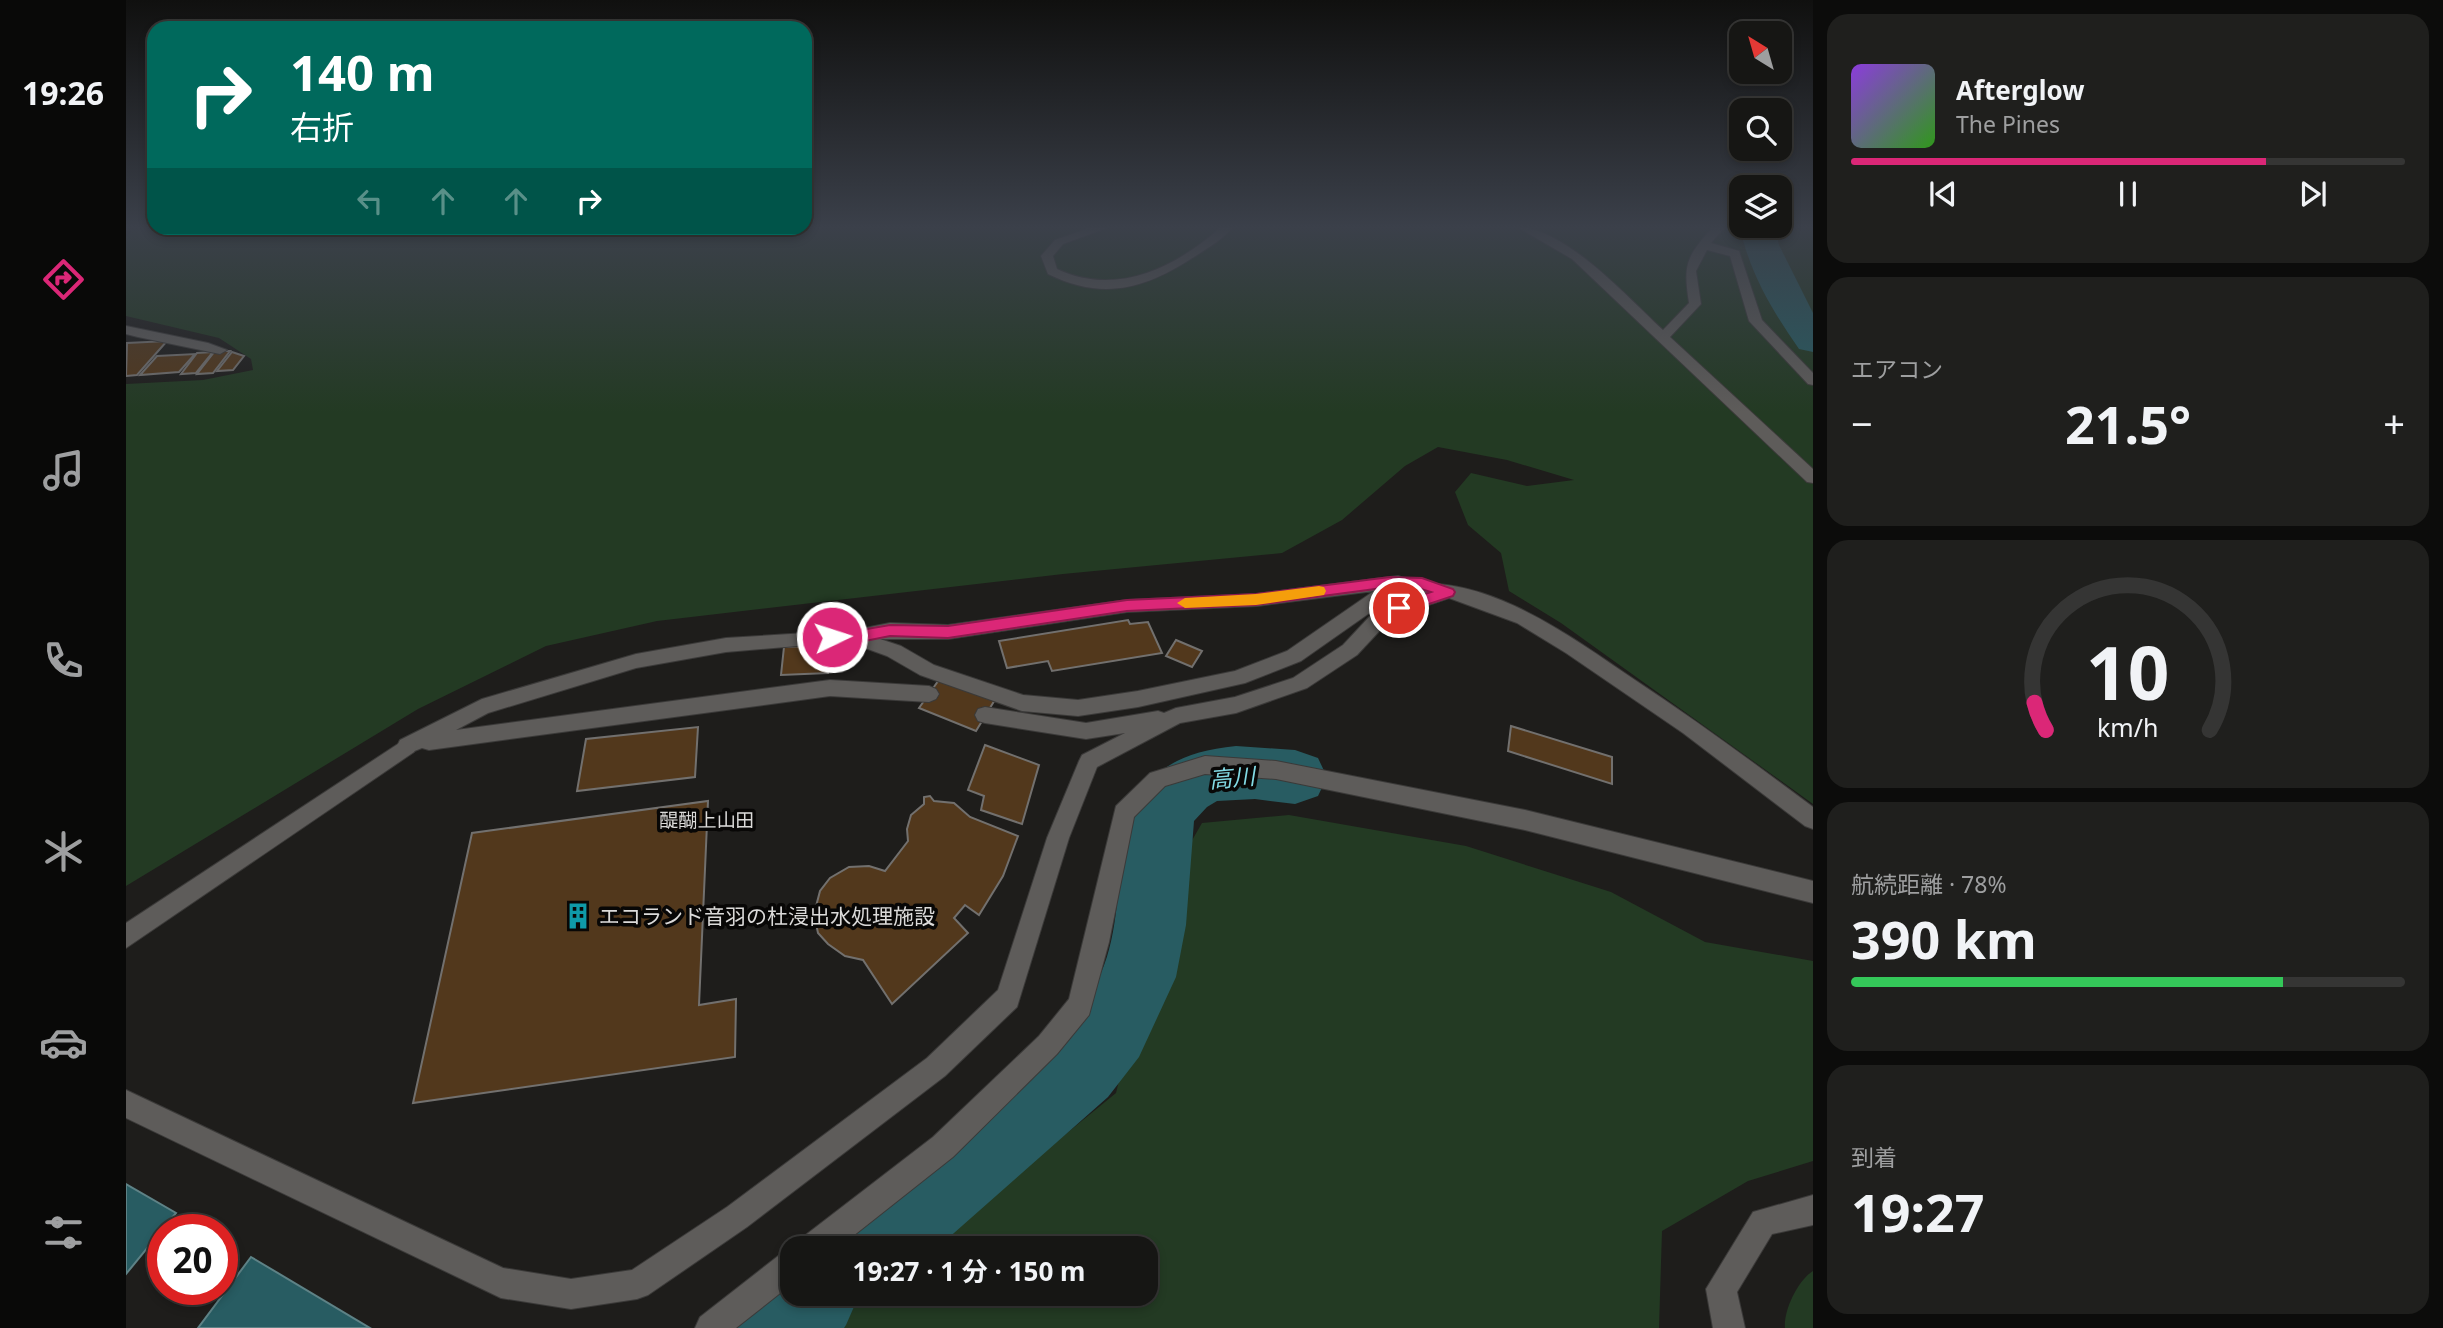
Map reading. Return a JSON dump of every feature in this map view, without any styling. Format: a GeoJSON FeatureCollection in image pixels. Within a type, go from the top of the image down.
{"type":"FeatureCollection","features":[{"type":"Feature","properties":{"kind":"street"},"geometry":{"type":"LineString","coordinates":[[1611,289],[1813,478]]}},
{"type":"Feature","properties":{"kind":"street"},"geometry":{"type":"LineString","coordinates":[[1663,337],[1695,304],[1693,289]]}},
{"type":"Feature","properties":{"kind":"street"},"geometry":{"type":"LineString","coordinates":[[1746,289],[1756,321],[1813,381]]}},
{"type":"Feature","properties":{"kind":"street"},"geometry":{"type":"LineString","coordinates":[[126,330],[220,350]]}},
{"type":"Feature","properties":{"kind":"street"},"geometry":{"type":"LineString","coordinates":[[126,937],[407,746],[482,707],[636,661],[726,645],[855,637],[890,630],[948,632],[1127,606],[1256,600],[1390,582],[1422,583],[1524,618],[1690,727],[1813,819]]}},
{"type":"Feature","properties":{"kind":"street"},"geometry":{"type":"LineString","coordinates":[[855,637],[894,651],[927,670],[1022,703],[1078,708],[1138,699],[1238,678],[1294,656],[1383,594],[1419,589],[1448,592]]}},
{"type":"Feature","properties":{"kind":"street"},"geometry":{"type":"LineString","coordinates":[[985,715],[1086,731],[1236,705],[1300,684],[1350,650],[1378,620],[1399,608],[1448,592]]}},
{"type":"Feature","properties":{"kind":"street"},"geometry":{"type":"LineString","coordinates":[[407,746],[458,736],[830,688],[929,694]]}},
{"type":"Feature","properties":{"kind":"street"},"geometry":{"type":"LineString","coordinates":[[126,1104],[501,1283],[570,1294],[637,1284],[737,1217],[936,1067],[1008,998],[1058,838],[1089,761],[1176,716]]}},
{"type":"Feature","properties":{"kind":"street"},"geometry":{"type":"LineString","coordinates":[[829,1236],[943,1147],[1048,1045],[1080,1006],[1097,942],[1124,813],[1158,779],[1205,765],[1276,770],[1525,820],[1813,892]]}},
{"type":"Feature","properties":{"kind":"street"},"geometry":{"type":"LineString","coordinates":[[1729,1328],[1721,1289],[1763,1222],[1813,1210]]}},
{"type":"Feature","properties":{"kind":"street"},"geometry":{"type":"LineString","coordinates":[[711,1328],[780,1274]]}},
{"type":"Feature","properties":{"kind":"green space"},"geometry":{"type":"Polygon","coordinates":[[[126,289],[1813,289],[1813,804],[1561,623],[1509,591],[1501,553],[1468,525],[1455,492],[1471,473],[1527,486],[1574,480],[1507,460],[1438,447],[1405,466],[1342,520],[1282,553],[1063,574],[657,621],[546,646],[418,709],[126,886],[126,384],[203,380],[253,370],[251,359],[219,338],[126,316],[126,289]]]}},
{"type":"Feature","properties":{"kind":"green space"},"geometry":{"type":"Polygon","coordinates":[[[1289,815],[1466,846],[1611,892],[1705,942],[1813,961],[1813,1161],[1748,1181],[1662,1231],[1659,1328],[757,1328],[780,1303],[780,1306],[1158,1306],[1158,1236],[856,1236],[900,1200],[958,1222],[1116,1093],[1168,882],[1202,823],[1289,815]]]}},
{"type":"Feature","properties":{"kind":"green space"},"geometry":{"type":"Polygon","coordinates":[[[1813,1271],[1813,1328],[1785,1328],[1786,1313],[1793,1297],[1802,1281],[1813,1271]]]}},
{"type":"Feature","properties":{"kind":"water"},"geometry":{"type":"Polygon","coordinates":[[[126,1184],[176,1213],[147,1214],[147,1248],[126,1274],[126,1184]]]}},
{"type":"Feature","properties":{"kind":"water"},"geometry":{"type":"Polygon","coordinates":[[[251,1257],[370,1328],[198,1328],[215,1305],[238,1305],[238,1274],[251,1257]]]}},
{"type":"Feature","properties":{"kind":"building"},"geometry":{"type":"Polygon","coordinates":[[[167,341],[137,375],[126,376],[127,343],[167,341]]]}},
{"type":"Feature","properties":{"kind":"building"},"geometry":{"type":"Polygon","coordinates":[[[215,351],[230,351],[213,373],[197,374],[215,351]]]}},
{"type":"Feature","properties":{"kind":"building"},"geometry":{"type":"Polygon","coordinates":[[[213,352],[196,373],[181,374],[197,353],[213,352]]]}},
{"type":"Feature","properties":{"kind":"building"},"geometry":{"type":"Polygon","coordinates":[[[232,352],[244,356],[233,370],[217,371],[232,352]]]}},
{"type":"Feature","properties":{"kind":"building"},"geometry":{"type":"Polygon","coordinates":[[[195,354],[179,372],[140,375],[157,356],[195,354]]]}},
{"type":"Feature","properties":{"kind":"building"},"geometry":{"type":"Polygon","coordinates":[[[1128,620],[1130,624],[1148,622],[1162,653],[1052,671],[1048,661],[1007,668],[999,641],[1128,620]]]}},
{"type":"Feature","properties":{"kind":"building"},"geometry":{"type":"Polygon","coordinates":[[[1176,640],[1202,651],[1192,667],[1166,656],[1176,640]]]}},
{"type":"Feature","properties":{"kind":"building"},"geometry":{"type":"Polygon","coordinates":[[[830,645],[828,673],[781,675],[784,647],[830,645]]]}},
{"type":"Feature","properties":{"kind":"building"},"geometry":{"type":"Polygon","coordinates":[[[941,677],[996,698],[976,731],[919,708],[941,677]]]}},
{"type":"Feature","properties":{"kind":"building"},"geometry":{"type":"Polygon","coordinates":[[[1511,726],[1612,757],[1612,784],[1508,751],[1511,726]]]}},
{"type":"Feature","properties":{"kind":"building"},"geometry":{"type":"Polygon","coordinates":[[[698,727],[695,777],[577,791],[586,739],[698,727]]]}},
{"type":"Feature","properties":{"kind":"building"},"geometry":{"type":"Polygon","coordinates":[[[985,745],[1039,765],[1022,824],[981,810],[984,796],[968,790],[985,745]]]}},
{"type":"Feature","properties":{"kind":"building"},"geometry":{"type":"Polygon","coordinates":[[[930,796],[934,801],[954,803],[970,817],[1018,836],[1003,876],[979,915],[965,905],[954,918],[968,933],[892,1004],[863,960],[845,956],[818,933],[814,914],[820,891],[830,878],[849,867],[869,866],[885,871],[908,841],[907,829],[911,815],[924,804],[924,797],[930,796]]]}},
{"type":"Feature","properties":{"kind":"building","name":"エコランド音羽の杜浸出水処理施設"},"geometry":{"type":"Polygon","coordinates":[[[708,801],[699,1005],[736,999],[735,1057],[413,1103],[472,833],[708,801]]]}},
{"type":"Feature","properties":{"kind":"waterway","name":"高川"},"geometry":{"type":"LineString","coordinates":[[1781,289],[1791,310],[1813,340]]}},
{"type":"Feature","properties":{"kind":"waterway","name":"高川"},"geometry":{"type":"LineString","coordinates":[[883,1236],[1080,1069],[1112,1030],[1139,977],[1150,925],[1160,820],[1171,801],[1184,788],[1217,774],[1255,773],[1295,777]]}},
{"type":"Feature","properties":{"kind":"waterway","name":"高川"},"geometry":{"type":"LineString","coordinates":[[773,1328],[799,1306]]}},
{"type":"Feature","properties":{"kind":"slow traffic"},"geometry":{"type":"LineString","coordinates":[[1185,603],[1256,600],[1319,591]]}},
{"type":"Feature","properties":{"kind":"place","name":"エコランド音羽の杜浸出水処理施設"},"geometry":{"type":"Point","coordinates":[578,916]}},
{"type":"Feature","properties":{"kind":"district","name":"醍醐上山田"},"geometry":{"type":"Point","coordinates":[707,820]}},
{"type":"Feature","properties":{"kind":"route"},"geometry":{"type":"LineString","coordinates":[[832,637],[855,637],[890,630],[948,632],[1127,606],[1256,600],[1390,582],[1422,583],[1448,592],[1399,608]]}}]}
